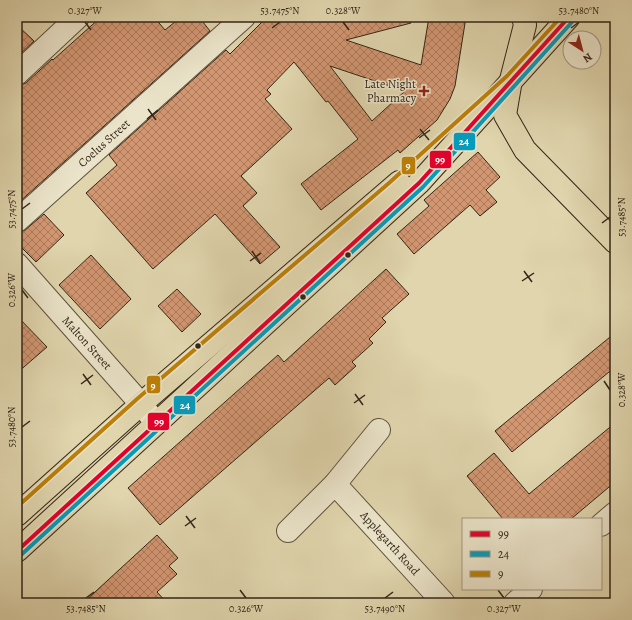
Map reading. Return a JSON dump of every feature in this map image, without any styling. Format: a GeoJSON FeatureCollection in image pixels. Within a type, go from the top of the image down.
{"type":"FeatureCollection","features":[{"type":"Feature","properties":{"kind":"main road"},"geometry":{"type":"LineString","coordinates":[[523,17],[525,25],[504,115],[524,150],[615,242]]}},
{"type":"Feature","properties":{"kind":"main road"},"geometry":{"type":"LineString","coordinates":[[17,551],[419,183],[569,17]]}},
{"type":"Feature","properties":{"kind":"main road"},"geometry":{"type":"LineString","coordinates":[[17,515],[141,404],[393,187],[511,80]]}},
{"type":"Feature","properties":{"kind":"street"},"geometry":{"type":"LineString","coordinates":[[17,74],[78,17]]}},
{"type":"Feature","properties":{"kind":"street","name":"Coelus Street"},"geometry":{"type":"LineString","coordinates":[[17,220],[244,17]]}},
{"type":"Feature","properties":{"kind":"street","name":"Malton Street"},"geometry":{"type":"LineString","coordinates":[[17,264],[141,404],[156,424]]}},
{"type":"Feature","properties":{"kind":"street"},"geometry":{"type":"LineString","coordinates":[[288,531],[335,484],[379,430]]}},
{"type":"Feature","properties":{"kind":"street","name":"Applegarth Road"},"geometry":{"type":"LineString","coordinates":[[335,484],[444,603]]}},
{"type":"Feature","properties":{"kind":"street"},"geometry":{"type":"LineString","coordinates":[[602,525],[615,513]]}},
{"type":"Feature","properties":{"kind":"street"},"geometry":{"type":"LineString","coordinates":[[515,603],[530,590]]}},
{"type":"Feature","properties":{"kind":"building"},"geometry":{"type":"Polygon","coordinates":[[[101,17],[154,17],[165,30],[181,17],[199,17],[210,31],[17,204],[17,86],[26,83],[101,17]]]}},
{"type":"Feature","properties":{"kind":"building"},"geometry":{"type":"Polygon","coordinates":[[[267,17],[410,17],[411,23],[346,40],[421,65],[429,17],[466,17],[455,86],[450,99],[437,120],[400,153],[398,150],[321,210],[301,184],[358,139],[328,101],[326,102],[294,62],[267,90],[271,94],[265,99],[292,129],[241,176],[257,193],[243,206],[280,247],[260,264],[215,214],[153,269],[86,193],[117,165],[109,155],[226,50],[230,54],[267,17]],[[330,66],[372,121],[405,91],[330,66]]]}},
{"type":"Feature","properties":{"kind":"building"},"geometry":{"type":"Polygon","coordinates":[[[17,25],[34,41],[17,57],[17,25]]]}},
{"type":"Feature","properties":{"kind":"building"},"geometry":{"type":"Polygon","coordinates":[[[478,152],[500,177],[486,190],[497,202],[480,216],[470,205],[414,254],[397,234],[429,206],[424,200],[478,152]]]}},
{"type":"Feature","properties":{"kind":"building"},"geometry":{"type":"Polygon","coordinates":[[[44,214],[64,235],[36,262],[17,243],[17,233],[25,230],[44,214]]]}},
{"type":"Feature","properties":{"kind":"building"},"geometry":{"type":"Polygon","coordinates":[[[91,255],[131,299],[100,329],[59,285],[91,255]]]}},
{"type":"Feature","properties":{"kind":"building"},"geometry":{"type":"Polygon","coordinates":[[[386,269],[409,294],[382,318],[386,322],[369,339],[373,343],[352,362],[356,366],[335,385],[329,378],[160,525],[128,488],[278,355],[284,362],[386,269]]]}},
{"type":"Feature","properties":{"kind":"building"},"geometry":{"type":"Polygon","coordinates":[[[177,289],[201,314],[182,332],[158,306],[177,289]]]}},
{"type":"Feature","properties":{"kind":"building"},"geometry":{"type":"Polygon","coordinates":[[[17,316],[47,347],[17,373],[17,316]]]}},
{"type":"Feature","properties":{"kind":"building"},"geometry":{"type":"Polygon","coordinates":[[[615,333],[615,367],[512,452],[495,431],[615,333]]]}},
{"type":"Feature","properties":{"kind":"building"},"geometry":{"type":"Polygon","coordinates":[[[615,423],[615,482],[572,518],[502,518],[467,476],[494,453],[529,494],[615,423]]]}},
{"type":"Feature","properties":{"kind":"building"},"geometry":{"type":"Polygon","coordinates":[[[157,535],[178,558],[169,566],[177,574],[157,592],[167,603],[83,603],[157,535]]]}},
{"type":"Feature","properties":{"kind":"transit line","name":"9"},"geometry":{"type":"LineString","coordinates":[[17,507],[137,399],[389,183],[507,76],[561,17]]}},
{"type":"Feature","properties":{"kind":"transit line","name":"99"},"geometry":{"type":"LineString","coordinates":[[17,551],[419,183],[569,17]]}},
{"type":"Feature","properties":{"kind":"transit line","name":"24"},"geometry":{"type":"LineString","coordinates":[[21,555],[423,187],[573,21]]}},
{"type":"Feature","properties":{"kind":"place","name":"Late Night Pharmacy"},"geometry":{"type":"Point","coordinates":[424,91]}}]}
